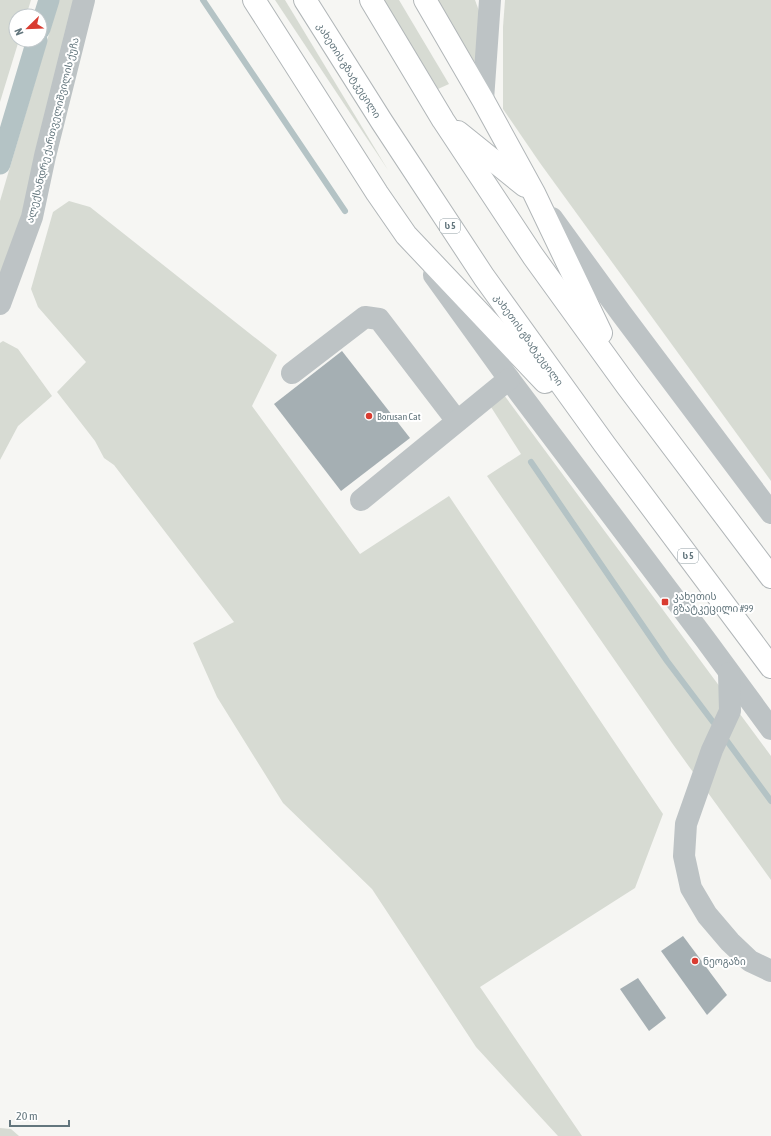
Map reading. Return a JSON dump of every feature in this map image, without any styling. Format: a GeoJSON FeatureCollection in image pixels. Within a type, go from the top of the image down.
{"type":"FeatureCollection","features":[{"type":"Feature","properties":{"kind":"highway"},"geometry":{"type":"LineString","coordinates":[[254,0],[377,193],[406,235],[605,445]]}},
{"type":"Feature","properties":{"kind":"highway","name":"კახეთის გზატკეცილი"},"geometry":{"type":"LineString","coordinates":[[305,0],[382,122],[484,277],[605,445],[771,667]]}},
{"type":"Feature","properties":{"kind":"highway"},"geometry":{"type":"LineString","coordinates":[[371,0],[443,120],[533,256],[627,386],[771,577]]}},
{"type":"Feature","properties":{"kind":"highway"},"geometry":{"type":"LineString","coordinates":[[424,0],[483,100],[534,193],[627,386]]}},
{"type":"Feature","properties":{"kind":"highway"},"geometry":{"type":"LineString","coordinates":[[443,120],[534,193]]}},
{"type":"Feature","properties":{"kind":"street","name":"ალექსანდრე ქართველიშვილის ქუჩა"},"geometry":{"type":"LineString","coordinates":[[0,304],[32,217],[45,156],[84,0]]}},
{"type":"Feature","properties":{"kind":"street"},"geometry":{"type":"LineString","coordinates":[[483,100],[490,0]]}},
{"type":"Feature","properties":{"kind":"street"},"geometry":{"type":"LineString","coordinates":[[534,193],[626,320],[771,513]]}},
{"type":"Feature","properties":{"kind":"street"},"geometry":{"type":"LineString","coordinates":[[406,235],[509,379],[771,729]]}},
{"type":"Feature","properties":{"kind":"street"},"geometry":{"type":"LineString","coordinates":[[292,373],[365,317],[378,319],[457,421]]}},
{"type":"Feature","properties":{"kind":"street"},"geometry":{"type":"LineString","coordinates":[[361,500],[509,379]]}},
{"type":"Feature","properties":{"kind":"street"},"geometry":{"type":"LineString","coordinates":[[729,673],[730,711],[712,750],[686,824],[684,856],[691,888],[707,915],[730,942],[750,961],[771,971]]}},
{"type":"Feature","properties":{"kind":"shaded area"},"geometry":{"type":"Polygon","coordinates":[[[0,0],[31,0],[28,8],[8,8],[8,48],[17,48],[0,102],[0,0]]]}},
{"type":"Feature","properties":{"kind":"shaded area"},"geometry":{"type":"Polygon","coordinates":[[[59,0],[78,0],[40,156],[0,284],[0,201],[45,48],[48,48],[48,37],[59,0]]]}},
{"type":"Feature","properties":{"kind":"shaded area"},"geometry":{"type":"Polygon","coordinates":[[[275,0],[285,0],[388,170],[275,0]]]}},
{"type":"Feature","properties":{"kind":"shaded area"},"geometry":{"type":"Polygon","coordinates":[[[384,0],[399,0],[449,84],[438,89],[384,0]]]}},
{"type":"Feature","properties":{"kind":"shaded area"},"geometry":{"type":"Polygon","coordinates":[[[437,0],[475,0],[479,11],[480,71],[437,0]]]}},
{"type":"Feature","properties":{"kind":"shaded area"},"geometry":{"type":"Polygon","coordinates":[[[505,0],[771,0],[771,481],[540,163],[503,109],[503,27],[505,0]]]}},
{"type":"Feature","properties":{"kind":"shaded area"},"geometry":{"type":"Polygon","coordinates":[[[69,201],[90,207],[277,355],[252,406],[360,554],[449,496],[663,814],[635,888],[480,987],[582,1136],[558,1136],[476,1047],[372,889],[283,803],[217,697],[193,643],[234,622],[114,465],[104,458],[95,441],[57,392],[86,362],[38,307],[31,289],[53,212],[69,201]]]}},
{"type":"Feature","properties":{"kind":"shaded area"},"geometry":{"type":"Polygon","coordinates":[[[3,341],[18,349],[52,396],[18,426],[0,460],[0,343],[3,341]]]}},
{"type":"Feature","properties":{"kind":"shaded area"},"geometry":{"type":"Polygon","coordinates":[[[504,395],[771,756],[771,880],[672,743],[487,476],[521,454],[491,407],[504,395]]]}},
{"type":"Feature","properties":{"kind":"shaded area"},"geometry":{"type":"Polygon","coordinates":[[[0,1128],[11,1129],[19,1136],[0,1136],[0,1128]]]}},
{"type":"Feature","properties":{"kind":"building"},"geometry":{"type":"Polygon","coordinates":[[[342,351],[410,438],[341,491],[274,404],[342,351]]]}},
{"type":"Feature","properties":{"kind":"building"},"geometry":{"type":"Polygon","coordinates":[[[683,936],[727,995],[707,1015],[661,951],[683,936]]]}},
{"type":"Feature","properties":{"kind":"building"},"geometry":{"type":"Polygon","coordinates":[[[638,978],[666,1018],[649,1031],[620,989],[638,978]]]}},
{"type":"Feature","properties":{"kind":"waterway"},"geometry":{"type":"LineString","coordinates":[[47,8],[49,0]]}},
{"type":"Feature","properties":{"kind":"waterway"},"geometry":{"type":"LineString","coordinates":[[203,0],[345,211]]}},
{"type":"Feature","properties":{"kind":"waterway"},"geometry":{"type":"LineString","coordinates":[[0,164],[35,48]]}},
{"type":"Feature","properties":{"kind":"waterway"},"geometry":{"type":"LineString","coordinates":[[531,462],[667,661],[713,722]]}},
{"type":"Feature","properties":{"kind":"waterway"},"geometry":{"type":"LineString","coordinates":[[727,741],[771,801]]}},
{"type":"Feature","properties":{"kind":"place","name":"Borusan Cat"},"geometry":{"type":"Point","coordinates":[369,416]}},
{"type":"Feature","properties":{"kind":"place","name":"კახეთის გზატკეცილი #99"},"geometry":{"type":"Point","coordinates":[665,602]}},
{"type":"Feature","properties":{"kind":"place","name":"ნეოგაზი"},"geometry":{"type":"Point","coordinates":[695,961]}}]}
